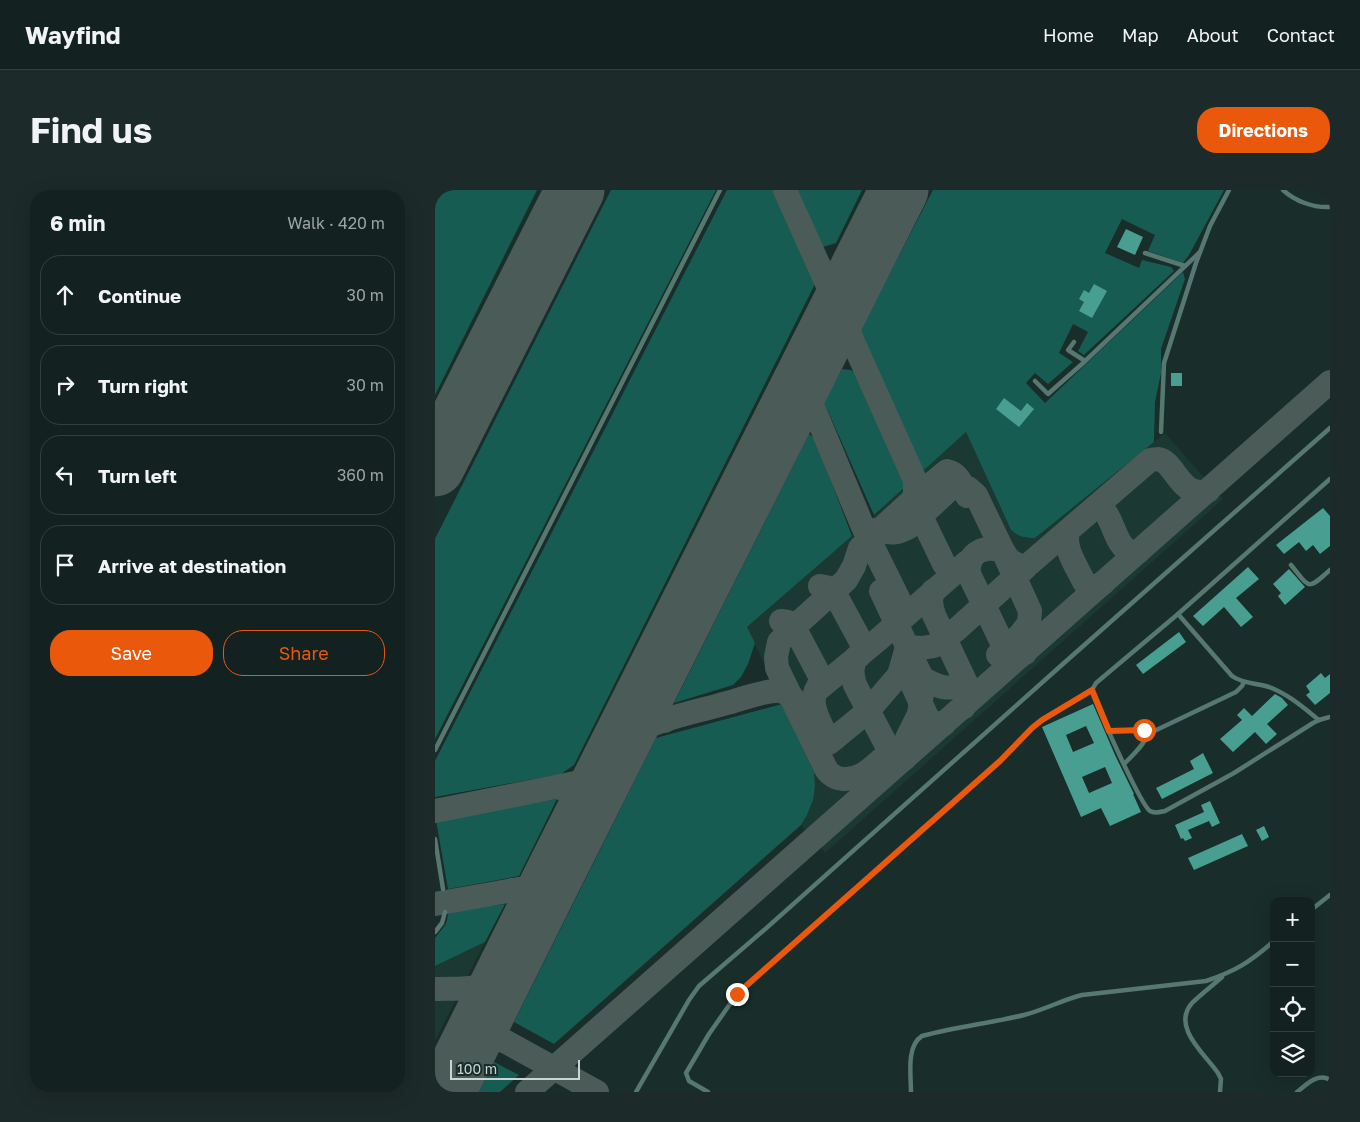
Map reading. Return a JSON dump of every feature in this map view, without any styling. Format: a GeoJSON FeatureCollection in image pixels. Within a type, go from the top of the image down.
{"type":"FeatureCollection","features":[{"type":"Feature","properties":{"kind":"lane"},"geometry":{"type":"LineString","coordinates":[[435,750],[720,190]]}},
{"type":"Feature","properties":{"kind":"lane"},"geometry":{"type":"LineString","coordinates":[[1161,432],[1164,363],[1210,226],[1229,190]]}},
{"type":"Feature","properties":{"kind":"lane"},"geometry":{"type":"LineString","coordinates":[[1283,190],[1290,197],[1305,203],[1330,208]]}},
{"type":"Feature","properties":{"kind":"lane"},"geometry":{"type":"LineString","coordinates":[[1035,381],[1048,394],[1201,251]]}},
{"type":"Feature","properties":{"kind":"lane"},"geometry":{"type":"LineString","coordinates":[[1145,253],[1185,266]]}},
{"type":"Feature","properties":{"kind":"lane"},"geometry":{"type":"LineString","coordinates":[[1074,342],[1069,350],[1085,361]]}},
{"type":"Feature","properties":{"kind":"lane"},"geometry":{"type":"LineString","coordinates":[[636,1092],[699,986],[1330,428]]}},
{"type":"Feature","properties":{"kind":"lane"},"geometry":{"type":"LineString","coordinates":[[708,1092],[689,1081],[687,1073],[709,1034],[737,994],[1000,761],[1032,728],[1092,690],[1096,683],[1178,614],[1330,479]]}},
{"type":"Feature","properties":{"kind":"lane"},"geometry":{"type":"LineString","coordinates":[[1291,565],[1305,582],[1310,585],[1317,582],[1330,570]]}},
{"type":"Feature","properties":{"kind":"lane"},"geometry":{"type":"LineString","coordinates":[[1178,614],[1236,680],[1259,684],[1278,691],[1319,720]]}},
{"type":"Feature","properties":{"kind":"lane"},"geometry":{"type":"LineString","coordinates":[[1124,764],[1149,734],[1235,692],[1245,682]]}},
{"type":"Feature","properties":{"kind":"lane"},"geometry":{"type":"LineString","coordinates":[[1092,690],[1124,764],[1144,804],[1153,813],[1165,810],[1233,773],[1319,720],[1330,717]]}},
{"type":"Feature","properties":{"kind":"lane"},"geometry":{"type":"LineString","coordinates":[[1109,731],[1144,730],[1149,734]]}},
{"type":"Feature","properties":{"kind":"lane"},"geometry":{"type":"LineString","coordinates":[[435,839],[443,889]]}},
{"type":"Feature","properties":{"kind":"lane"},"geometry":{"type":"LineString","coordinates":[[1315,907],[1330,895]]}},
{"type":"Feature","properties":{"kind":"lane"},"geometry":{"type":"LineString","coordinates":[[435,932],[442,922],[445,912]]}},
{"type":"Feature","properties":{"kind":"lane"},"geometry":{"type":"LineString","coordinates":[[911,1092],[912,1050],[917,1039],[922,1036],[1026,1015],[1067,999],[1083,995],[1206,981],[1240,967],[1273,942]]}},
{"type":"Feature","properties":{"kind":"lane"},"geometry":{"type":"LineString","coordinates":[[1220,1092],[1221,1079],[1218,1073],[1187,1032],[1185,1022],[1191,1005],[1225,974]]}},
{"type":"Feature","properties":{"kind":"lane"},"geometry":{"type":"LineString","coordinates":[[1297,1092],[1319,1077],[1330,1080]]}},
{"type":"Feature","properties":{"kind":"shaded area"},"geometry":{"type":"Polygon","coordinates":[[[966,432],[1011,530],[1025,538],[1035,538],[1165,433],[1223,499],[825,853],[801,825],[807,815],[814,772],[747,627],[852,536],[906,486],[899,466],[916,459],[924,469],[966,432]]]}},
{"type":"Feature","properties":{"kind":"shaded area"},"geometry":{"type":"Polygon","coordinates":[[[485,942],[435,1041],[435,966],[485,942]]]}},
{"type":"Feature","properties":{"kind":"green space"},"geometry":{"type":"Polygon","coordinates":[[[435,190],[537,190],[435,395],[435,190]]]}},
{"type":"Feature","properties":{"kind":"green space"},"geometry":{"type":"Polygon","coordinates":[[[611,190],[716,190],[435,739],[435,539],[611,190]]]}},
{"type":"Feature","properties":{"kind":"green space"},"geometry":{"type":"Polygon","coordinates":[[[727,190],[773,190],[816,282],[574,765],[561,774],[435,797],[435,761],[727,190]]]}},
{"type":"Feature","properties":{"kind":"green space"},"geometry":{"type":"Polygon","coordinates":[[[798,190],[862,190],[836,243],[823,247],[798,190]]]}},
{"type":"Feature","properties":{"kind":"green space"},"geometry":{"type":"Polygon","coordinates":[[[933,190],[1224,190],[1183,263],[1148,251],[1155,235],[1122,219],[1105,253],[1139,268],[1142,260],[1171,267],[1174,271],[1084,355],[1078,351],[1088,332],[1073,324],[1059,353],[1073,362],[1048,384],[1035,373],[1026,383],[1045,403],[1183,272],[1185,279],[1161,349],[1161,373],[1155,402],[1154,442],[1035,538],[1022,537],[1011,530],[966,432],[924,470],[916,459],[859,333],[933,190]]]}},
{"type":"Feature","properties":{"kind":"green space"},"geometry":{"type":"Polygon","coordinates":[[[842,369],[851,370],[859,377],[906,486],[874,515],[824,402],[842,369]]]}},
{"type":"Feature","properties":{"kind":"green space"},"geometry":{"type":"Polygon","coordinates":[[[809,434],[815,439],[852,536],[747,627],[755,643],[748,664],[741,677],[733,685],[674,703],[809,434]]]}},
{"type":"Feature","properties":{"kind":"green space"},"geometry":{"type":"Polygon","coordinates":[[[782,704],[814,772],[813,800],[801,825],[554,1044],[514,1022],[656,738],[782,704]]]}},
{"type":"Feature","properties":{"kind":"green space"},"geometry":{"type":"Polygon","coordinates":[[[557,799],[519,876],[448,889],[436,820],[557,799]]]}},
{"type":"Feature","properties":{"kind":"green space"},"geometry":{"type":"Polygon","coordinates":[[[505,904],[485,942],[435,966],[435,938],[446,924],[449,911],[505,904]]]}},
{"type":"Feature","properties":{"kind":"green space"},"geometry":{"type":"Polygon","coordinates":[[[494,1062],[519,1075],[500,1092],[479,1092],[494,1062]]]}},
{"type":"Feature","properties":{"kind":"building"},"geometry":{"type":"Polygon","coordinates":[[[1126,229],[1143,237],[1135,255],[1117,247],[1126,229]]]}},
{"type":"Feature","properties":{"kind":"building"},"geometry":{"type":"Polygon","coordinates":[[[1094,284],[1107,291],[1092,318],[1079,311],[1084,302],[1079,299],[1084,290],[1089,293],[1094,284]]]}},
{"type":"Feature","properties":{"kind":"building"},"geometry":{"type":"Polygon","coordinates":[[[1171,373],[1182,373],[1182,386],[1171,386],[1171,373]]]}},
{"type":"Feature","properties":{"kind":"building"},"geometry":{"type":"Polygon","coordinates":[[[1004,398],[1021,411],[1027,403],[1034,409],[1019,427],[996,409],[1004,398]]]}},
{"type":"Feature","properties":{"kind":"building"},"geometry":{"type":"Polygon","coordinates":[[[1323,508],[1330,516],[1330,546],[1320,554],[1313,545],[1306,551],[1299,542],[1284,554],[1276,545],[1323,508]]]}},
{"type":"Feature","properties":{"kind":"building"},"geometry":{"type":"Polygon","coordinates":[[[1248,567],[1259,579],[1236,598],[1253,617],[1241,627],[1224,607],[1203,626],[1193,616],[1248,567]]]}},
{"type":"Feature","properties":{"kind":"building"},"geometry":{"type":"Polygon","coordinates":[[[1289,569],[1305,587],[1285,605],[1278,596],[1281,593],[1273,584],[1289,569]]]}},
{"type":"Feature","properties":{"kind":"building"},"geometry":{"type":"Polygon","coordinates":[[[1179,632],[1186,642],[1143,674],[1136,665],[1179,632]]]}},
{"type":"Feature","properties":{"kind":"building"},"geometry":{"type":"Polygon","coordinates":[[[1321,673],[1325,678],[1330,674],[1330,693],[1315,705],[1306,695],[1310,692],[1306,686],[1321,673]]]}},
{"type":"Feature","properties":{"kind":"building"},"geometry":{"type":"Polygon","coordinates":[[[1275,694],[1288,705],[1267,724],[1277,734],[1266,744],[1255,732],[1233,752],[1220,739],[1242,720],[1237,715],[1244,708],[1252,716],[1275,694]]]}},
{"type":"Feature","properties":{"kind":"building"},"geometry":{"type":"Polygon","coordinates":[[[1093,704],[1141,812],[1110,826],[1101,808],[1081,817],[1042,727],[1093,704]],[[1086,726],[1066,735],[1073,752],[1094,743],[1086,726]],[[1105,767],[1082,777],[1089,793],[1112,783],[1105,767]]]}},
{"type":"Feature","properties":{"kind":"building"},"geometry":{"type":"Polygon","coordinates":[[[1203,753],[1213,773],[1162,799],[1156,788],[1194,769],[1190,761],[1203,753]]]}},
{"type":"Feature","properties":{"kind":"building"},"geometry":{"type":"Polygon","coordinates":[[[1210,801],[1220,823],[1212,827],[1209,821],[1188,830],[1192,838],[1185,841],[1183,838],[1181,839],[1175,825],[1204,812],[1201,805],[1210,801]]]}},
{"type":"Feature","properties":{"kind":"building"},"geometry":{"type":"Polygon","coordinates":[[[1264,826],[1269,837],[1262,841],[1256,830],[1264,826]]]}},
{"type":"Feature","properties":{"kind":"building"},"geometry":{"type":"Polygon","coordinates":[[[1242,834],[1248,846],[1194,870],[1188,858],[1242,834]]]}},
{"type":"Feature","properties":{"kind":"taxiway"},"geometry":{"type":"LineString","coordinates":[[563,190],[566,198],[565,209]]}},
{"type":"Feature","properties":{"kind":"taxiway"},"geometry":{"type":"LineString","coordinates":[[785,190],[915,480],[913,499]]}},
{"type":"Feature","properties":{"kind":"taxiway"},"geometry":{"type":"LineString","coordinates":[[849,324],[847,317],[848,302],[860,267]]}},
{"type":"Feature","properties":{"kind":"taxiway"},"geometry":{"type":"LineString","coordinates":[[822,343],[830,321],[829,296]]}},
{"type":"Feature","properties":{"kind":"taxiway"},"geometry":{"type":"LineString","coordinates":[[809,370],[811,402],[863,527],[902,606],[913,609]]}},
{"type":"Feature","properties":{"kind":"taxiway"},"geometry":{"type":"LineString","coordinates":[[527,1092],[1330,382]]}},
{"type":"Feature","properties":{"kind":"taxiway"},"geometry":{"type":"LineString","coordinates":[[435,426],[451,421],[464,410]]}},
{"type":"Feature","properties":{"kind":"taxiway"},"geometry":{"type":"LineString","coordinates":[[784,419],[796,410],[809,411],[817,418]]}},
{"type":"Feature","properties":{"kind":"taxiway"},"geometry":{"type":"LineString","coordinates":[[874,530],[892,533],[904,530],[952,487],[961,486],[968,488],[976,495],[1003,551],[1009,560],[1020,566],[1028,565],[1150,460],[1158,459],[1164,461],[1184,485],[1191,490],[1199,492],[1208,491]]}},
{"type":"Feature","properties":{"kind":"taxiway"},"geometry":{"type":"LineString","coordinates":[[959,570],[950,569],[944,564],[917,504],[918,495],[947,471],[957,477],[967,496]]}},
{"type":"Feature","properties":{"kind":"taxiway"},"geometry":{"type":"LineString","coordinates":[[886,756],[866,772],[853,778],[838,778],[830,773],[826,769],[777,668],[776,657],[779,642],[846,580],[854,566],[860,548],[918,495]]}},
{"type":"Feature","properties":{"kind":"taxiway"},"geometry":{"type":"LineString","coordinates":[[1095,508],[1102,508],[1106,513],[1122,545],[1133,554],[1138,552]]}},
{"type":"Feature","properties":{"kind":"taxiway"},"geometry":{"type":"LineString","coordinates":[[1068,531],[1067,544],[1069,551],[1084,582],[1093,586],[1103,583]]}},
{"type":"Feature","properties":{"kind":"taxiway"},"geometry":{"type":"LineString","coordinates":[[998,655],[1020,635],[1029,623],[1030,611],[1003,551],[989,549],[974,555],[969,566],[969,574],[1005,649],[1014,654],[1025,653]]}},
{"type":"Feature","properties":{"kind":"taxiway"},"geometry":{"type":"LineString","coordinates":[[816,691],[967,562]]}},
{"type":"Feature","properties":{"kind":"taxiway"},"geometry":{"type":"LineString","coordinates":[[809,733],[816,741],[829,743],[868,711],[899,675],[907,647],[922,648],[934,646],[956,630],[1025,568]]}},
{"type":"Feature","properties":{"kind":"taxiway"},"geometry":{"type":"LineString","coordinates":[[820,586],[834,592],[861,642],[862,649],[859,656]]}},
{"type":"Feature","properties":{"kind":"taxiway"},"geometry":{"type":"LineString","coordinates":[[881,591],[922,678],[943,687],[967,685],[964,707]]}},
{"type":"Feature","properties":{"kind":"taxiway"},"geometry":{"type":"LineString","coordinates":[[933,591],[931,603],[934,615],[967,685],[971,689],[980,691]]}},
{"type":"Feature","properties":{"kind":"taxiway"},"geometry":{"type":"LineString","coordinates":[[781,621],[788,622],[794,627],[821,678],[815,694],[814,706],[825,733]]}},
{"type":"Feature","properties":{"kind":"taxiway"},"geometry":{"type":"LineString","coordinates":[[856,658],[853,665],[855,685],[890,752],[894,756],[904,759]]}},
{"type":"Feature","properties":{"kind":"taxiway"},"geometry":{"type":"LineString","coordinates":[[903,664],[928,719],[939,725],[944,724]]}},
{"type":"Feature","properties":{"kind":"taxiway"},"geometry":{"type":"LineString","coordinates":[[654,676],[647,697],[648,710],[656,719],[665,721]]}},
{"type":"Feature","properties":{"kind":"taxiway"},"geometry":{"type":"LineString","coordinates":[[435,811],[585,781],[604,768],[627,738],[650,725],[762,693],[780,691],[792,697]]}},
{"type":"Feature","properties":{"kind":"taxiway"},"geometry":{"type":"LineString","coordinates":[[907,738],[919,714],[922,694]]}},
{"type":"Feature","properties":{"kind":"taxiway"},"geometry":{"type":"LineString","coordinates":[[557,787],[570,792],[579,800],[581,805],[579,825]]}},
{"type":"Feature","properties":{"kind":"taxiway"},"geometry":{"type":"LineString","coordinates":[[435,904],[530,887],[548,879],[557,869]]}},
{"type":"Feature","properties":{"kind":"taxiway"},"geometry":{"type":"LineString","coordinates":[[512,890],[522,890],[534,902],[535,908],[530,925]]}},
{"type":"Feature","properties":{"kind":"taxiway"},"geometry":{"type":"LineString","coordinates":[[435,989],[464,989],[481,986],[505,973]]}},
{"type":"Feature","properties":{"kind":"taxiway"},"geometry":{"type":"LineString","coordinates":[[492,999],[491,1019],[493,1029],[499,1038],[597,1092]]}},
{"type":"Feature","properties":{"kind":"taxiway"},"geometry":{"type":"LineString","coordinates":[[468,1049],[486,1041],[504,1041]]}},
{"type":"Feature","properties":{"kind":"runway"},"geometry":{"type":"LineString","coordinates":[[435,467],[575,190]]}},
{"type":"Feature","properties":{"kind":"runway"},"geometry":{"type":"LineString","coordinates":[[446,1092],[899,190]]}},
{"type":"Feature","properties":{"kind":"route"},"geometry":{"type":"LineString","coordinates":[[737,994],[1000,761],[1042,720],[1092,690],[1109,731],[1144,730]]}}]}
